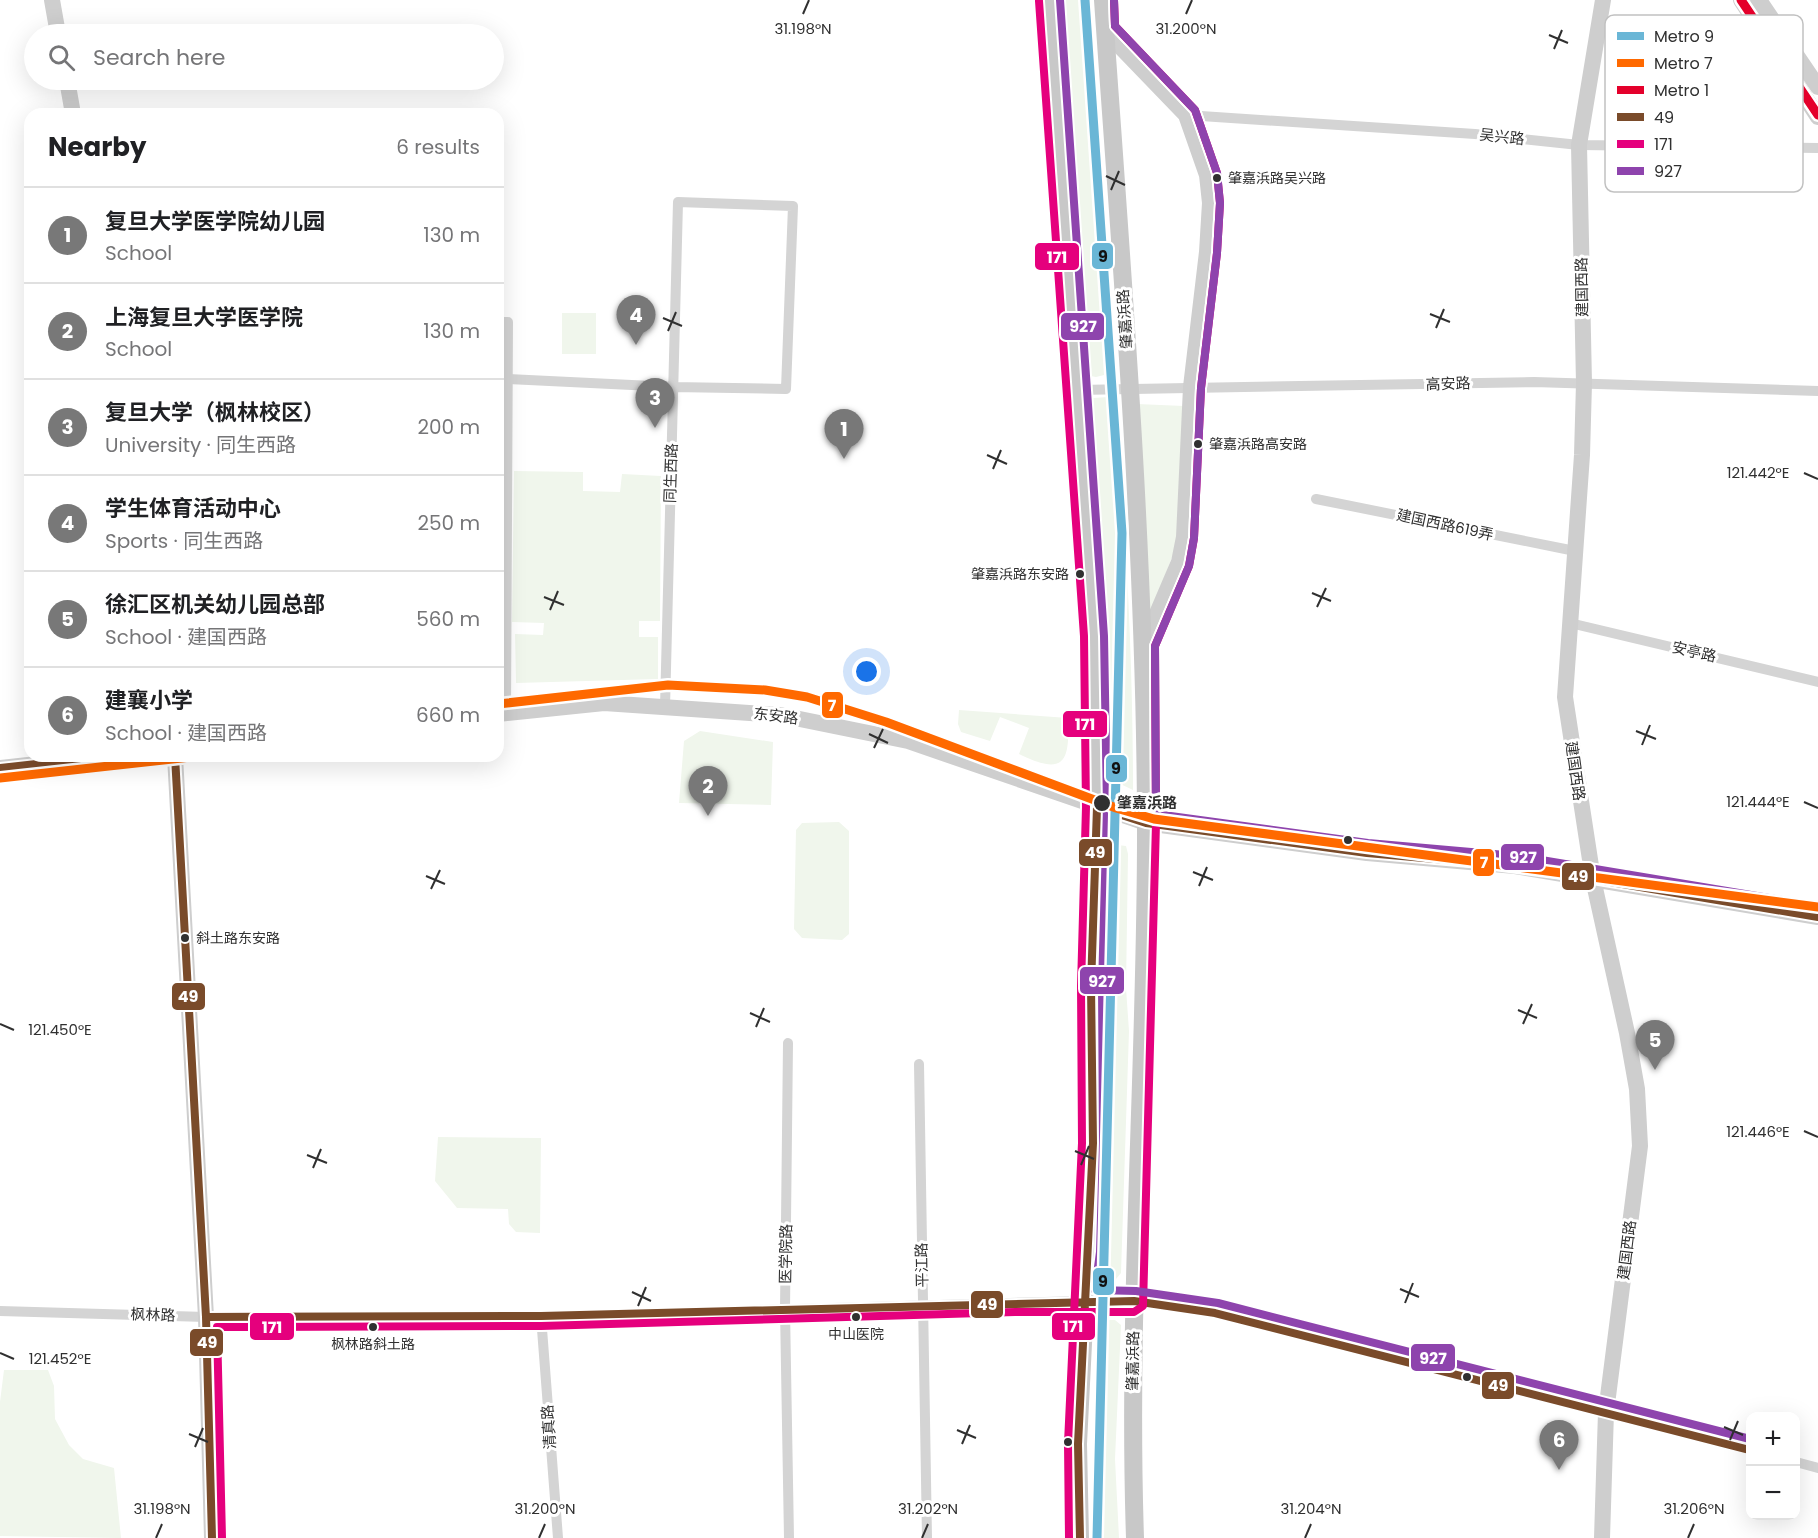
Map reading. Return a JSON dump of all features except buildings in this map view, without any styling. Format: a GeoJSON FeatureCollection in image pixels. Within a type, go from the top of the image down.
{"type":"FeatureCollection","features":[{"type":"Feature","properties":{"kind":"main road"},"geometry":{"type":"LineString","coordinates":[[1049,0],[1094,636],[1097,807],[1091,987],[1094,1143],[1090,1252],[1083,1301],[1078,1444],[1080,1538]]}},
{"type":"Feature","properties":{"kind":"main road","name":"肇嘉浜路"},"geometry":{"type":"LineString","coordinates":[[1103,0],[1130,389],[1144,644],[1146,823],[1131,1428],[1135,1538]]}},
{"type":"Feature","properties":{"kind":"street"},"geometry":{"type":"LineString","coordinates":[[52,0],[56,24]]}},
{"type":"Feature","properties":{"kind":"street","name":"建国西路"},"geometry":{"type":"LineString","coordinates":[[1602,1538],[1606,1412],[1640,1146],[1637,1089],[1593,879],[1565,697],[1582,454],[1584,383],[1579,145],[1603,0]]}},
{"type":"Feature","properties":{"kind":"street"},"geometry":{"type":"LineString","coordinates":[[1741,0],[1751,15]]}},
{"type":"Feature","properties":{"kind":"street"},"geometry":{"type":"LineString","coordinates":[[1759,0],[1769,15]]}},
{"type":"Feature","properties":{"kind":"street","name":"肇嘉浜路"},"geometry":{"type":"LineString","coordinates":[[1105,31],[1186,115],[1208,175],[1210,203],[1207,252],[1191,387],[1184,537],[1179,562],[1144,644]]}},
{"type":"Feature","properties":{"kind":"street"},"geometry":{"type":"LineString","coordinates":[[1803,65],[1818,87]]}},
{"type":"Feature","properties":{"kind":"street"},"geometry":{"type":"LineString","coordinates":[[69,90],[72,108]]}},
{"type":"Feature","properties":{"kind":"street"},"geometry":{"type":"LineString","coordinates":[[1803,94],[1818,117]]}},
{"type":"Feature","properties":{"kind":"street","name":"吴兴路"},"geometry":{"type":"LineString","coordinates":[[1186,115],[1475,134],[1579,145],[1605,145]]}},
{"type":"Feature","properties":{"kind":"street","name":"吴兴路"},"geometry":{"type":"LineString","coordinates":[[1803,148],[1818,148]]}},
{"type":"Feature","properties":{"kind":"street","name":"同生西路"},"geometry":{"type":"LineString","coordinates":[[665,707],[678,202],[793,206],[786,389],[674,387]]}},
{"type":"Feature","properties":{"kind":"street"},"geometry":{"type":"LineString","coordinates":[[504,322],[508,322],[504,520]]}},
{"type":"Feature","properties":{"kind":"street"},"geometry":{"type":"LineString","coordinates":[[508,379],[674,387]]}},
{"type":"Feature","properties":{"kind":"street","name":"高安路"},"geometry":{"type":"LineString","coordinates":[[1077,390],[1584,383],[1818,391]]}},
{"type":"Feature","properties":{"kind":"street","name":"建国西路619弄"},"geometry":{"type":"LineString","coordinates":[[1316,499],[1575,551]]}},
{"type":"Feature","properties":{"kind":"street","name":"安亭路"},"geometry":{"type":"LineString","coordinates":[[1570,623],[1818,682]]}},
{"type":"Feature","properties":{"kind":"street","name":"东安路"},"geometry":{"type":"LineString","coordinates":[[504,713],[604,703],[780,715],[908,741],[1146,823],[1367,853],[1515,866],[1818,917]]}},
{"type":"Feature","properties":{"kind":"street"},"geometry":{"type":"LineString","coordinates":[[0,768],[54,762]]}},
{"type":"Feature","properties":{"kind":"street"},"geometry":{"type":"LineString","coordinates":[[175,762],[206,1317],[212,1538]]}},
{"type":"Feature","properties":{"kind":"street","name":"医学院路"},"geometry":{"type":"LineString","coordinates":[[788,1043],[785,1310],[789,1538]]}},
{"type":"Feature","properties":{"kind":"street","name":"平江路"},"geometry":{"type":"LineString","coordinates":[[919,1064],[927,1538]]}},
{"type":"Feature","properties":{"kind":"street","name":"枫林路"},"geometry":{"type":"LineString","coordinates":[[0,1311],[206,1317],[541,1316],[1134,1301],[1215,1313],[1746,1449]]}},
{"type":"Feature","properties":{"kind":"street","name":"清真路"},"geometry":{"type":"LineString","coordinates":[[541,1316],[558,1538]]}},
{"type":"Feature","properties":{"kind":"street"},"geometry":{"type":"LineString","coordinates":[[1800,1463],[1818,1468]]}},
{"type":"Feature","properties":{"kind":"shaded area"},"geometry":{"type":"Polygon","coordinates":[[[1059,0],[1091,0],[1113,360],[1108,374],[1096,377],[1086,375],[1080,363],[1059,0]]]}},
{"type":"Feature","properties":{"kind":"shaded area"},"geometry":{"type":"Polygon","coordinates":[[[562,313],[596,313],[596,354],[562,354],[562,313]]]}},
{"type":"Feature","properties":{"kind":"shaded area"},"geometry":{"type":"Polygon","coordinates":[[[1109,397],[1115,402],[1126,547],[1133,790],[1112,780],[1112,758],[1104,739],[1084,407],[1093,398],[1109,397]]]}},
{"type":"Feature","properties":{"kind":"shaded area"},"geometry":{"type":"Polygon","coordinates":[[[1137,404],[1184,406],[1177,544],[1148,620],[1137,404]]]}},
{"type":"Feature","properties":{"kind":"shaded area"},"geometry":{"type":"Polygon","coordinates":[[[514,471],[583,472],[583,491],[620,492],[622,474],[661,476],[660,621],[639,621],[639,637],[658,637],[658,679],[516,683],[515,634],[543,635],[544,623],[512,622],[514,471]]]}},
{"type":"Feature","properties":{"kind":"shaded area"},"geometry":{"type":"Polygon","coordinates":[[[959,710],[1068,718],[1068,746],[1065,755],[1055,764],[1046,764],[1019,754],[1029,728],[1000,717],[990,741],[961,732],[958,724],[959,710]]]}},
{"type":"Feature","properties":{"kind":"shaded area"},"geometry":{"type":"Polygon","coordinates":[[[700,731],[773,742],[771,805],[679,803],[684,741],[700,731]]]}},
{"type":"Feature","properties":{"kind":"shaded area"},"geometry":{"type":"Polygon","coordinates":[[[839,822],[849,831],[849,934],[842,940],[802,938],[794,929],[796,830],[802,823],[839,822]]]}},
{"type":"Feature","properties":{"kind":"shaded area"},"geometry":{"type":"Polygon","coordinates":[[[1118,845],[1126,846],[1128,854],[1126,988],[1129,1031],[1121,1273],[1116,1279],[1107,1277],[1103,1269],[1103,859],[1109,850],[1118,845]]]}},
{"type":"Feature","properties":{"kind":"shaded area"},"geometry":{"type":"Polygon","coordinates":[[[438,1137],[541,1138],[540,1233],[516,1232],[509,1224],[508,1209],[457,1208],[435,1181],[438,1137]]]}},
{"type":"Feature","properties":{"kind":"shaded area"},"geometry":{"type":"Polygon","coordinates":[[[1105,1320],[1115,1320],[1121,1325],[1115,1459],[1119,1538],[1093,1538],[1099,1324],[1105,1320]]]}},
{"type":"Feature","properties":{"kind":"shaded area"},"geometry":{"type":"Polygon","coordinates":[[[4,1370],[48,1370],[54,1386],[55,1419],[69,1445],[83,1459],[114,1468],[121,1538],[0,1536],[0,1402],[4,1370]]]}},
{"type":"Feature","properties":{"kind":"metro line","name":"9"},"geometry":{"type":"LineString","coordinates":[[1085,0],[1122,533],[1097,1538]]}},
{"type":"Feature","properties":{"kind":"metro line","name":"1"},"geometry":{"type":"LineString","coordinates":[[1741,0],[1751,15]]}},
{"type":"Feature","properties":{"kind":"metro line","name":"1"},"geometry":{"type":"LineString","coordinates":[[1803,93],[1818,115]]}},
{"type":"Feature","properties":{"kind":"metro line","name":"7"},"geometry":{"type":"LineString","coordinates":[[504,703],[668,685],[765,690],[807,697],[886,722],[1116,808],[1154,819],[1818,907]]}},
{"type":"Feature","properties":{"kind":"metro line","name":"7"},"geometry":{"type":"LineString","coordinates":[[0,778],[145,762]]}},
{"type":"Feature","properties":{"kind":"transit line","name":"927"},"geometry":{"type":"LineString","coordinates":[[1060,0],[1104,636],[1107,807],[1102,986],[1103,1143],[1100,1252],[1095,1290],[1136,1291],[1218,1303],[1746,1438]]}},
{"type":"Feature","properties":{"kind":"transit line","name":"171"},"geometry":{"type":"LineString","coordinates":[[222,1538],[217,1327],[541,1326],[1015,1312],[1134,1312],[1143,1306],[1156,823],[1155,646],[1189,566],[1194,538],[1201,388],[1217,253],[1220,203],[1217,173],[1195,110],[1115,26],[1114,0]]}},
{"type":"Feature","properties":{"kind":"transit line","name":"927"},"geometry":{"type":"LineString","coordinates":[[1114,0],[1115,26],[1195,110],[1217,173],[1220,203],[1217,253],[1201,388],[1194,538],[1189,566],[1155,646],[1156,814],[1368,843],[1517,856],[1818,906]]}},
{"type":"Feature","properties":{"kind":"transit line","name":"171"},"geometry":{"type":"LineString","coordinates":[[1039,1],[1084,636],[1086,807],[1081,986],[1082,1143],[1068,1443],[1069,1538]]}},
{"type":"Feature","properties":{"kind":"transit line","name":"49"},"geometry":{"type":"LineString","coordinates":[[0,768],[54,762]]}},
{"type":"Feature","properties":{"kind":"transit line","name":"49"},"geometry":{"type":"LineString","coordinates":[[175,762],[206,1317],[212,1538]]}},
{"type":"Feature","properties":{"kind":"transit line","name":"49"},"geometry":{"type":"LineString","coordinates":[[1080,1538],[1078,1444],[1093,1143],[1091,986],[1097,807],[1146,823],[1367,853],[1515,866],[1818,917]]}},
{"type":"Feature","properties":{"kind":"transit line","name":"49"},"geometry":{"type":"LineString","coordinates":[[206,1317],[541,1316],[1134,1301],[1215,1313],[1746,1449]]}},
{"type":"Feature","properties":{"kind":"place","name":"肇嘉浜路吴兴路"},"geometry":{"type":"Point","coordinates":[1217,178]}},
{"type":"Feature","properties":{"kind":"place","name":"学生体育活动中心"},"geometry":{"type":"Point","coordinates":[636,345]}},
{"type":"Feature","properties":{"kind":"place","name":"复旦大学（枫林校区）"},"geometry":{"type":"Point","coordinates":[655,428]}},
{"type":"Feature","properties":{"kind":"place","name":"肇嘉浜路高安路"},"geometry":{"type":"Point","coordinates":[1198,444]}},
{"type":"Feature","properties":{"kind":"place","name":"复旦大学医学院幼儿园"},"geometry":{"type":"Point","coordinates":[844,459]}},
{"type":"Feature","properties":{"kind":"place","name":"肇嘉浜路东安路"},"geometry":{"type":"Point","coordinates":[1080,574]}},
{"type":"Feature","properties":{"kind":"place","name":"肇嘉浜路"},"geometry":{"type":"Point","coordinates":[1102,803]}},
{"type":"Feature","properties":{"kind":"place","name":"上海复旦大学医学院"},"geometry":{"type":"Point","coordinates":[708,816]}},
{"type":"Feature","properties":{"kind":"place","name":"斜土路东安路"},"geometry":{"type":"Point","coordinates":[185,938]}},
{"type":"Feature","properties":{"kind":"place","name":"徐汇区机关幼儿园总部"},"geometry":{"type":"Point","coordinates":[1655,1070]}},
{"type":"Feature","properties":{"kind":"place","name":"中山医院"},"geometry":{"type":"Point","coordinates":[856,1317]}},
{"type":"Feature","properties":{"kind":"place","name":"枫林路斜土路"},"geometry":{"type":"Point","coordinates":[373,1327]}},
{"type":"Feature","properties":{"kind":"place","name":"建襄小学"},"geometry":{"type":"Point","coordinates":[1559,1470]}}]}
